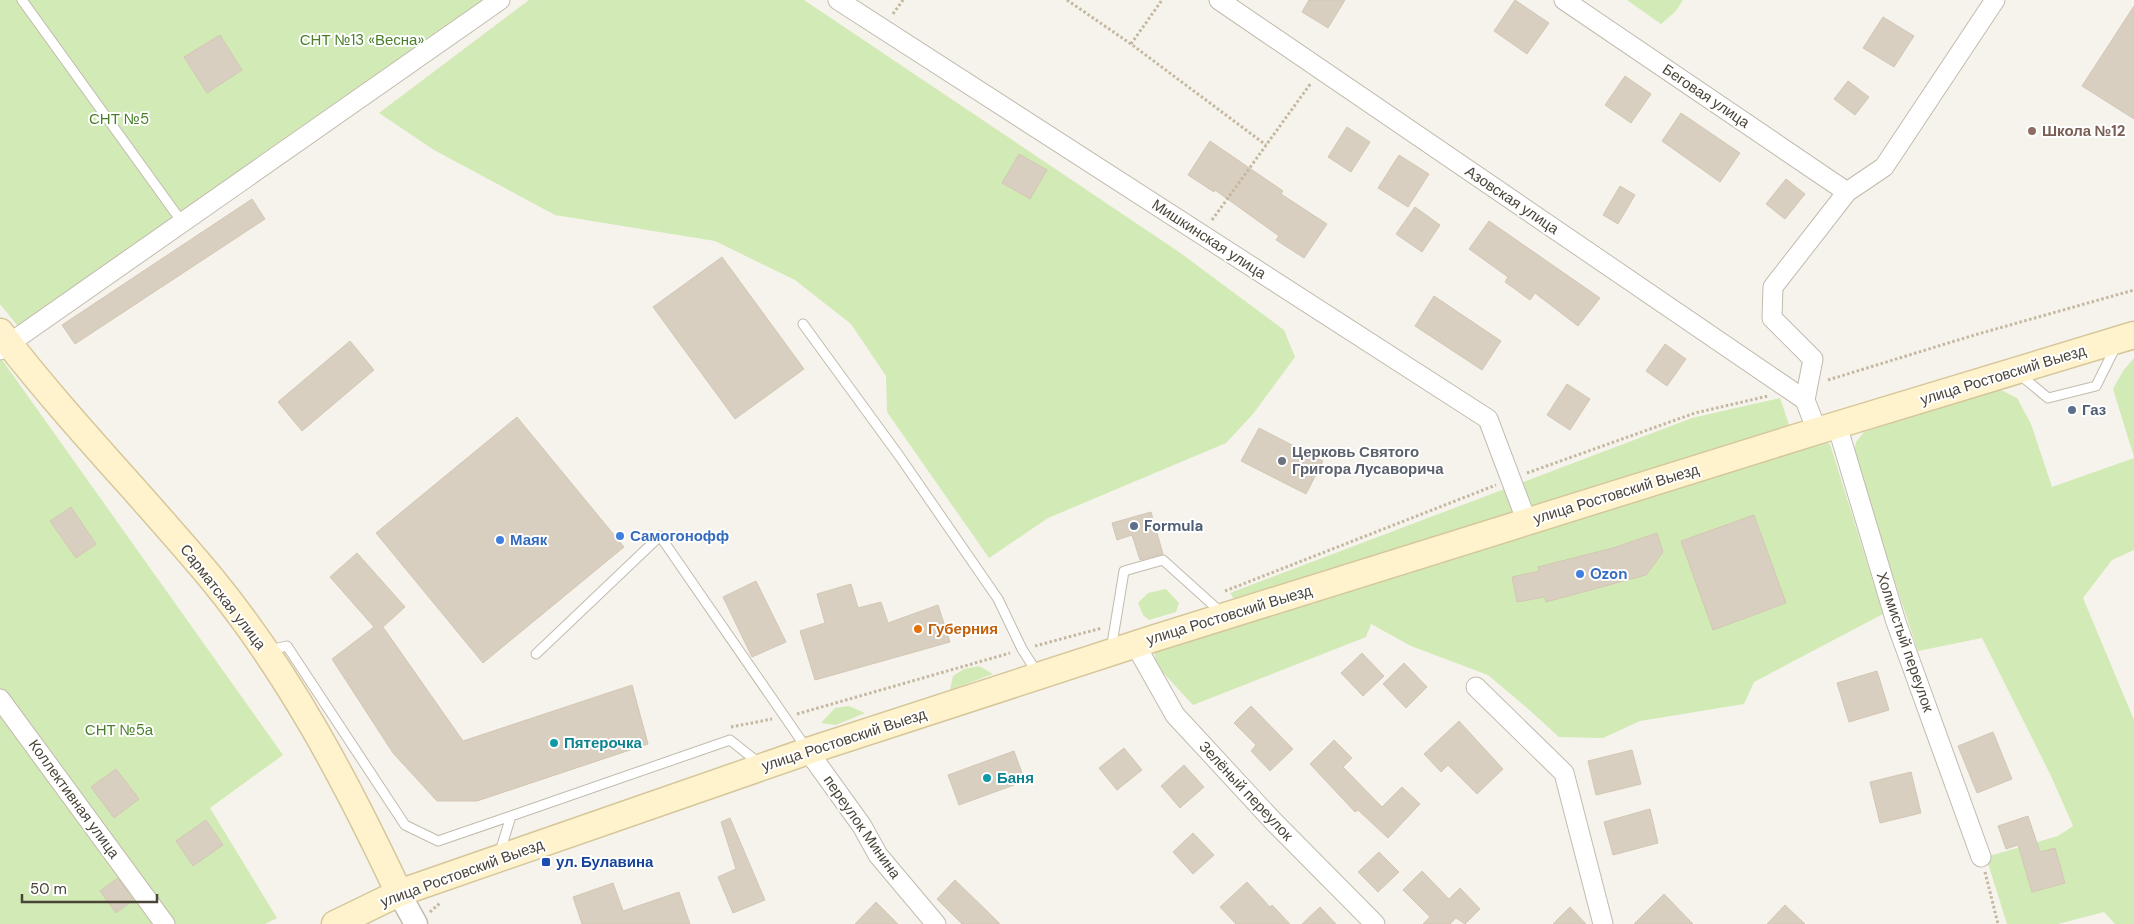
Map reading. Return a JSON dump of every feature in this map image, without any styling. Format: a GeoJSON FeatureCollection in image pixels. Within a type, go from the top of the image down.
{"type":"FeatureCollection","features":[{"type":"Feature","properties":{"kind":"main road","name":"улица Ростовский Выезд"},"geometry":{"type":"LineString","coordinates":[[335,924],[400,894],[808,751],[1040,676],[1120,642],[1217,608],[1527,522],[2126,337]]}},
{"type":"Feature","properties":{"kind":"main road","name":"Сарматская улица"},"geometry":{"type":"LineString","coordinates":[[3,342],[213,580],[266,651],[305,711],[365,820],[400,894]]}},
{"type":"Feature","properties":{"kind":"street","name":"Мишкинская улица"},"geometry":{"type":"LineString","coordinates":[[838,0],[1488,419],[1527,522]]}},
{"type":"Feature","properties":{"kind":"street","name":"Азовская улица"},"geometry":{"type":"LineString","coordinates":[[1219,0],[1801,392]]}},
{"type":"Feature","properties":{"kind":"street","name":"Беговая улица"},"geometry":{"type":"LineString","coordinates":[[1564,0],[1848,192]]}},
{"type":"Feature","properties":{"kind":"street"},"geometry":{"type":"LineString","coordinates":[[1801,392],[1813,360],[1772,318],[1773,287],[1848,192],[1884,167],[1995,0]]}},
{"type":"Feature","properties":{"kind":"street"},"geometry":{"type":"LineString","coordinates":[[3,342],[182,222],[494,2]]}},
{"type":"Feature","properties":{"kind":"street","name":"Холмистый переулок"},"geometry":{"type":"LineString","coordinates":[[1801,392],[1827,428],[1981,857]]}},
{"type":"Feature","properties":{"kind":"street","name":"Зелёный переулок"},"geometry":{"type":"LineString","coordinates":[[1120,642],[1174,714],[1274,822],[1375,924]]}},
{"type":"Feature","properties":{"kind":"street"},"geometry":{"type":"LineString","coordinates":[[1476,687],[1564,773],[1603,924]]}},
{"type":"Feature","properties":{"kind":"street","name":"Коллективная улица"},"geometry":{"type":"LineString","coordinates":[[0,699],[165,924]]}},
{"type":"Feature","properties":{"kind":"street","name":"переулок Минина"},"geometry":{"type":"LineString","coordinates":[[808,751],[862,826],[878,855],[936,924]]}},
{"type":"Feature","properties":{"kind":"street"},"geometry":{"type":"LineString","coordinates":[[400,894],[416,924]]}},
{"type":"Feature","properties":{"kind":"lane"},"geometry":{"type":"LineString","coordinates":[[22,0],[182,222]]}},
{"type":"Feature","properties":{"kind":"lane"},"geometry":{"type":"LineString","coordinates":[[803,324],[900,457],[998,599],[1022,649],[1040,676]]}},
{"type":"Feature","properties":{"kind":"lane"},"geometry":{"type":"LineString","coordinates":[[2014,371],[2048,398],[2096,386],[2126,337]]}},
{"type":"Feature","properties":{"kind":"lane"},"geometry":{"type":"LineString","coordinates":[[536,654],[660,536],[808,751]]}},
{"type":"Feature","properties":{"kind":"lane"},"geometry":{"type":"LineString","coordinates":[[1120,642],[1124,571],[1163,560],[1217,608]]}},
{"type":"Feature","properties":{"kind":"lane"},"geometry":{"type":"LineString","coordinates":[[266,651],[287,646],[405,825],[438,841],[730,740],[763,767]]}},
{"type":"Feature","properties":{"kind":"lane"},"geometry":{"type":"LineString","coordinates":[[497,860],[511,816]]}},
{"type":"Feature","properties":{"kind":"path"},"geometry":{"type":"LineString","coordinates":[[1067,0],[1131,44],[1266,145]]}},
{"type":"Feature","properties":{"kind":"path"},"geometry":{"type":"LineString","coordinates":[[1131,44],[1162,0]]}},
{"type":"Feature","properties":{"kind":"path"},"geometry":{"type":"LineString","coordinates":[[1202,235],[1320,69]]}},
{"type":"Feature","properties":{"kind":"path"},"geometry":{"type":"LineString","coordinates":[[1217,608],[1223,592],[1511,479],[1695,413],[1801,392],[1971,336],[2134,290]]}},
{"type":"Feature","properties":{"kind":"path"},"geometry":{"type":"LineString","coordinates":[[729,728],[784,717],[1100,628],[1120,642]]}},
{"type":"Feature","properties":{"kind":"path"},"geometry":{"type":"LineString","coordinates":[[1981,857],[1998,924]]}},
{"type":"Feature","properties":{"kind":"green space","name":"СНТ №5"},"geometry":{"type":"Polygon","coordinates":[[[0,0],[493,0],[25,335],[0,304],[0,0]]]}},
{"type":"Feature","properties":{"kind":"green space"},"geometry":{"type":"Polygon","coordinates":[[[529,0],[804,0],[1179,252],[1284,330],[1295,357],[1253,414],[1226,443],[1048,518],[989,558],[887,412],[886,376],[851,324],[795,280],[715,241],[555,215],[434,150],[379,113],[529,0]]]}},
{"type":"Feature","properties":{"kind":"green space"},"geometry":{"type":"Polygon","coordinates":[[[1627,0],[1683,0],[1675,12],[1661,24],[1627,0]]]}},
{"type":"Feature","properties":{"kind":"green space","name":"СНТ №5а"},"geometry":{"type":"Polygon","coordinates":[[[0,357],[283,755],[210,808],[277,918],[265,924],[0,924],[0,357]]]}},
{"type":"Feature","properties":{"kind":"green space"},"geometry":{"type":"Polygon","coordinates":[[[2134,358],[2134,457],[2113,389],[2123,371],[2134,358]]]}},
{"type":"Feature","properties":{"kind":"green space"},"geometry":{"type":"Polygon","coordinates":[[[1997,388],[2017,398],[2031,424],[2052,487],[2134,458],[2134,550],[2112,560],[2083,598],[2134,720],[2134,924],[2115,924],[2104,912],[2058,924],[2007,924],[1986,857],[2058,836],[2073,826],[2051,776],[1982,638],[1918,651],[1853,457],[1856,442],[1864,432],[1997,388]]]}},
{"type":"Feature","properties":{"kind":"green space"},"geometry":{"type":"Polygon","coordinates":[[[1780,398],[1789,425],[1237,603],[1230,593],[1692,418],[1780,398]]]}},
{"type":"Feature","properties":{"kind":"green space"},"geometry":{"type":"Polygon","coordinates":[[[1816,438],[1830,444],[1883,614],[1754,682],[1744,704],[1640,721],[1603,738],[1559,737],[1488,675],[1411,646],[1371,624],[1366,637],[1193,705],[1156,665],[1154,647],[1816,438]]]}},
{"type":"Feature","properties":{"kind":"green space"},"geometry":{"type":"Polygon","coordinates":[[[1166,589],[1179,603],[1176,612],[1149,620],[1143,615],[1138,603],[1148,593],[1166,589]]]}},
{"type":"Feature","properties":{"kind":"green space"},"geometry":{"type":"Polygon","coordinates":[[[979,666],[993,674],[950,690],[953,676],[964,669],[979,666]]]}},
{"type":"Feature","properties":{"kind":"green space"},"geometry":{"type":"Polygon","coordinates":[[[849,706],[865,713],[836,725],[821,723],[835,708],[849,706]]]}},
{"type":"Feature","properties":{"kind":"building"},"geometry":{"type":"Polygon","coordinates":[[[1309,0],[1345,0],[1328,28],[1302,12],[1309,0]]]}},
{"type":"Feature","properties":{"kind":"building"},"geometry":{"type":"Polygon","coordinates":[[[1515,0],[1549,23],[1527,54],[1494,31],[1515,0]]]}},
{"type":"Feature","properties":{"kind":"building"},"geometry":{"type":"Polygon","coordinates":[[[2134,6],[2134,119],[2082,86],[2134,6]]]}},
{"type":"Feature","properties":{"kind":"building"},"geometry":{"type":"Polygon","coordinates":[[[1883,17],[1914,36],[1894,67],[1863,48],[1883,17]]]}},
{"type":"Feature","properties":{"kind":"building"},"geometry":{"type":"Polygon","coordinates":[[[220,35],[242,70],[207,93],[184,57],[220,35]]]}},
{"type":"Feature","properties":{"kind":"building"},"geometry":{"type":"Polygon","coordinates":[[[1625,76],[1651,94],[1631,123],[1605,105],[1625,76]]]}},
{"type":"Feature","properties":{"kind":"building"},"geometry":{"type":"Polygon","coordinates":[[[1848,81],[1869,97],[1855,115],[1834,99],[1848,81]]]}},
{"type":"Feature","properties":{"kind":"building"},"geometry":{"type":"Polygon","coordinates":[[[1681,113],[1740,153],[1720,182],[1662,141],[1681,113]]]}},
{"type":"Feature","properties":{"kind":"building"},"geometry":{"type":"Polygon","coordinates":[[[1347,127],[1370,142],[1351,172],[1328,157],[1347,127]]]}},
{"type":"Feature","properties":{"kind":"building"},"geometry":{"type":"Polygon","coordinates":[[[1210,141],[1283,191],[1281,194],[1327,224],[1304,258],[1276,240],[1279,236],[1215,190],[1214,192],[1188,175],[1210,141]]]}},
{"type":"Feature","properties":{"kind":"building"},"geometry":{"type":"Polygon","coordinates":[[[1019,154],[1047,170],[1030,199],[1002,183],[1019,154]]]}},
{"type":"Feature","properties":{"kind":"building"},"geometry":{"type":"Polygon","coordinates":[[[1399,155],[1429,174],[1408,207],[1378,188],[1399,155]]]}},
{"type":"Feature","properties":{"kind":"building"},"geometry":{"type":"Polygon","coordinates":[[[1786,179],[1805,194],[1785,219],[1766,204],[1786,179]]]}},
{"type":"Feature","properties":{"kind":"building"},"geometry":{"type":"Polygon","coordinates":[[[1620,186],[1635,195],[1618,224],[1603,215],[1620,186]]]}},
{"type":"Feature","properties":{"kind":"building"},"geometry":{"type":"Polygon","coordinates":[[[252,199],[265,219],[75,344],[62,325],[252,199]]]}},
{"type":"Feature","properties":{"kind":"building"},"geometry":{"type":"Polygon","coordinates":[[[1415,207],[1440,225],[1422,252],[1396,234],[1415,207]]]}},
{"type":"Feature","properties":{"kind":"building"},"geometry":{"type":"Polygon","coordinates":[[[1489,221],[1600,298],[1578,326],[1535,293],[1530,300],[1505,282],[1508,277],[1469,249],[1489,221]]]}},
{"type":"Feature","properties":{"kind":"building"},"geometry":{"type":"Polygon","coordinates":[[[722,257],[804,369],[735,419],[653,307],[722,257]]]}},
{"type":"Feature","properties":{"kind":"building"},"geometry":{"type":"Polygon","coordinates":[[[1434,296],[1501,341],[1482,370],[1415,326],[1434,296]]]}},
{"type":"Feature","properties":{"kind":"building"},"geometry":{"type":"Polygon","coordinates":[[[350,341],[374,370],[302,431],[278,402],[350,341]]]}},
{"type":"Feature","properties":{"kind":"building"},"geometry":{"type":"Polygon","coordinates":[[[1665,344],[1686,359],[1667,386],[1646,371],[1665,344]]]}},
{"type":"Feature","properties":{"kind":"building"},"geometry":{"type":"Polygon","coordinates":[[[1567,384],[1590,399],[1570,430],[1547,415],[1567,384]]]}},
{"type":"Feature","properties":{"kind":"building","name":"Маяк"},"geometry":{"type":"Polygon","coordinates":[[[517,417],[624,547],[483,663],[376,533],[517,417]]]}},
{"type":"Feature","properties":{"kind":"building","name":"Церковь Святого Григора Лусаворича"},"geometry":{"type":"Polygon","coordinates":[[[1259,428],[1323,461],[1306,494],[1241,461],[1259,428]]]}},
{"type":"Feature","properties":{"kind":"building"},"geometry":{"type":"Polygon","coordinates":[[[71,507],[96,544],[76,558],[50,521],[71,507]]]}},
{"type":"Feature","properties":{"kind":"building"},"geometry":{"type":"Polygon","coordinates":[[[1151,512],[1163,554],[1140,560],[1132,535],[1117,540],[1112,523],[1151,512]]]}},
{"type":"Feature","properties":{"kind":"building"},"geometry":{"type":"Polygon","coordinates":[[[1754,515],[1786,603],[1713,630],[1681,541],[1754,515]]]}},
{"type":"Feature","properties":{"kind":"building"},"geometry":{"type":"Polygon","coordinates":[[[1657,533],[1663,552],[1646,575],[1546,602],[1545,597],[1517,602],[1512,577],[1539,571],[1538,567],[1613,548],[1657,533]]]}},
{"type":"Feature","properties":{"kind":"building"},"geometry":{"type":"Polygon","coordinates":[[[357,553],[405,607],[383,627],[463,741],[632,685],[648,744],[477,801],[437,801],[393,753],[332,659],[374,627],[330,577],[357,553]]]}},
{"type":"Feature","properties":{"kind":"building"},"geometry":{"type":"Polygon","coordinates":[[[756,581],[786,642],[752,657],[723,597],[756,581]]]}},
{"type":"Feature","properties":{"kind":"building"},"geometry":{"type":"Polygon","coordinates":[[[851,584],[858,608],[881,602],[888,623],[938,605],[950,642],[815,680],[800,631],[825,623],[817,594],[851,584]]]}},
{"type":"Feature","properties":{"kind":"building"},"geometry":{"type":"Polygon","coordinates":[[[1362,653],[1384,676],[1363,696],[1341,673],[1362,653]]]}},
{"type":"Feature","properties":{"kind":"building"},"geometry":{"type":"Polygon","coordinates":[[[1404,663],[1427,687],[1406,708],[1383,684],[1404,663]]]}},
{"type":"Feature","properties":{"kind":"building"},"geometry":{"type":"Polygon","coordinates":[[[1877,671],[1889,710],[1849,722],[1837,683],[1877,671]]]}},
{"type":"Feature","properties":{"kind":"building"},"geometry":{"type":"Polygon","coordinates":[[[1251,706],[1293,749],[1270,771],[1251,751],[1256,745],[1234,723],[1251,706]]]}},
{"type":"Feature","properties":{"kind":"building"},"geometry":{"type":"Polygon","coordinates":[[[1459,721],[1503,769],[1477,794],[1448,765],[1441,772],[1424,754],[1459,721]]]}},
{"type":"Feature","properties":{"kind":"building"},"geometry":{"type":"Polygon","coordinates":[[[1993,732],[2012,779],[1977,793],[1958,746],[1993,732]]]}},
{"type":"Feature","properties":{"kind":"building"},"geometry":{"type":"Polygon","coordinates":[[[1334,740],[1352,758],[1343,767],[1382,807],[1402,787],[1420,804],[1388,838],[1358,810],[1355,812],[1310,764],[1334,740]]]}},
{"type":"Feature","properties":{"kind":"building"},"geometry":{"type":"Polygon","coordinates":[[[1124,748],[1142,770],[1117,790],[1099,768],[1124,748]]]}},
{"type":"Feature","properties":{"kind":"building"},"geometry":{"type":"Polygon","coordinates":[[[1632,750],[1641,784],[1596,795],[1588,761],[1632,750]]]}},
{"type":"Feature","properties":{"kind":"building","name":"Баня"},"geometry":{"type":"Polygon","coordinates":[[[1014,751],[1025,781],[959,805],[948,775],[1014,751]]]}},
{"type":"Feature","properties":{"kind":"building"},"geometry":{"type":"Polygon","coordinates":[[[1184,765],[1204,787],[1180,808],[1161,786],[1184,765]]]}},
{"type":"Feature","properties":{"kind":"building"},"geometry":{"type":"Polygon","coordinates":[[[116,769],[139,799],[114,818],[91,787],[116,769]]]}},
{"type":"Feature","properties":{"kind":"building"},"geometry":{"type":"Polygon","coordinates":[[[1911,772],[1921,813],[1880,823],[1870,782],[1911,772]]]}},
{"type":"Feature","properties":{"kind":"building"},"geometry":{"type":"Polygon","coordinates":[[[1650,809],[1658,843],[1613,855],[1604,822],[1650,809]]]}},
{"type":"Feature","properties":{"kind":"building"},"geometry":{"type":"Polygon","coordinates":[[[2028,816],[2040,852],[2055,848],[2065,883],[2032,892],[2018,845],[2006,849],[1998,826],[2028,816]]]}},
{"type":"Feature","properties":{"kind":"building"},"geometry":{"type":"Polygon","coordinates":[[[730,818],[765,900],[733,913],[718,877],[736,869],[721,822],[730,818]]]}},
{"type":"Feature","properties":{"kind":"building"},"geometry":{"type":"Polygon","coordinates":[[[206,820],[223,845],[193,866],[176,841],[206,820]]]}},
{"type":"Feature","properties":{"kind":"building"},"geometry":{"type":"Polygon","coordinates":[[[1193,833],[1214,855],[1193,874],[1173,852],[1193,833]]]}},
{"type":"Feature","properties":{"kind":"building"},"geometry":{"type":"Polygon","coordinates":[[[1379,852],[1399,872],[1378,892],[1358,872],[1379,852]]]}},
{"type":"Feature","properties":{"kind":"building"},"geometry":{"type":"Polygon","coordinates":[[[1422,871],[1449,899],[1460,888],[1480,909],[1465,924],[1456,918],[1450,924],[1423,924],[1430,917],[1403,890],[1422,871]]]}},
{"type":"Feature","properties":{"kind":"building"},"geometry":{"type":"Polygon","coordinates":[[[118,878],[133,900],[116,913],[100,891],[118,878]]]}},
{"type":"Feature","properties":{"kind":"building"},"geometry":{"type":"Polygon","coordinates":[[[955,880],[1000,924],[962,924],[937,899],[955,880]]]}},
{"type":"Feature","properties":{"kind":"building"},"geometry":{"type":"Polygon","coordinates":[[[1247,882],[1270,907],[1272,905],[1290,924],[1236,924],[1220,907],[1247,882]]]}},
{"type":"Feature","properties":{"kind":"building"},"geometry":{"type":"Polygon","coordinates":[[[613,883],[623,911],[679,892],[690,924],[582,924],[573,897],[613,883]]]}},
{"type":"Feature","properties":{"kind":"building"},"geometry":{"type":"Polygon","coordinates":[[[1664,894],[1693,924],[1634,924],[1664,894]]]}},
{"type":"Feature","properties":{"kind":"building"},"geometry":{"type":"Polygon","coordinates":[[[876,902],[898,924],[855,924],[876,902]]]}},
{"type":"Feature","properties":{"kind":"building"},"geometry":{"type":"Polygon","coordinates":[[[1785,905],[1805,924],[1767,924],[1785,905]]]}},
{"type":"Feature","properties":{"kind":"building"},"geometry":{"type":"Polygon","coordinates":[[[1320,907],[1336,924],[1302,924],[1320,907]]]}},
{"type":"Feature","properties":{"kind":"building"},"geometry":{"type":"Polygon","coordinates":[[[1570,907],[1586,924],[1553,924],[1570,907]]]}},
{"type":"Feature","properties":{"kind":"place","name":"Школа №12"},"geometry":{"type":"Point","coordinates":[2032,131]}},
{"type":"Feature","properties":{"kind":"place","name":"Газ"},"geometry":{"type":"Point","coordinates":[2072,410]}},
{"type":"Feature","properties":{"kind":"place","name":"Церковь Святого Григора Лусаворича"},"geometry":{"type":"Point","coordinates":[1282,461]}},
{"type":"Feature","properties":{"kind":"place","name":"Formula"},"geometry":{"type":"Point","coordinates":[1134,526]}},
{"type":"Feature","properties":{"kind":"place","name":"Самогонофф"},"geometry":{"type":"Point","coordinates":[620,536]}},
{"type":"Feature","properties":{"kind":"place","name":"Маяк"},"geometry":{"type":"Point","coordinates":[500,540]}},
{"type":"Feature","properties":{"kind":"place","name":"Ozon"},"geometry":{"type":"Point","coordinates":[1580,574]}},
{"type":"Feature","properties":{"kind":"place","name":"Губерния"},"geometry":{"type":"Point","coordinates":[918,629]}},
{"type":"Feature","properties":{"kind":"place","name":"Пятерочка"},"geometry":{"type":"Point","coordinates":[554,743]}},
{"type":"Feature","properties":{"kind":"place","name":"Баня"},"geometry":{"type":"Point","coordinates":[987,778]}},
{"type":"Feature","properties":{"kind":"place","name":"ул. Булавина"},"geometry":{"type":"Point","coordinates":[546,862]}},
{"type":"Feature","properties":{"kind":"park label","name":"СНТ №13 «Весна»"},"geometry":{"type":"Point","coordinates":[362,40]}}]}
